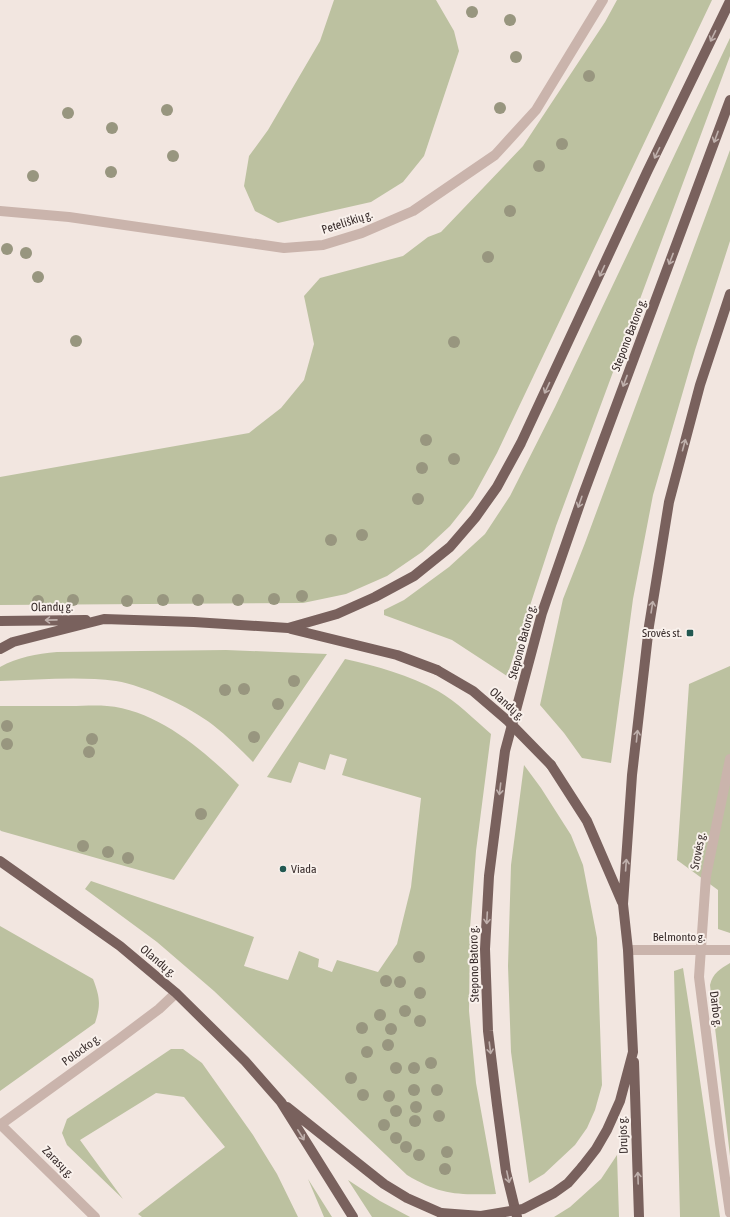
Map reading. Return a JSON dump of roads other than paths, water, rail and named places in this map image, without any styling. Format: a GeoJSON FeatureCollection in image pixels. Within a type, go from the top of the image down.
{"type":"FeatureCollection","features":[{"type":"Feature","properties":{"kind":"main road"},"geometry":{"type":"LineString","coordinates":[[0,649],[13,642],[104,619],[194,622],[288,628],[337,614],[375,597],[414,576],[450,547],[475,518],[497,487],[521,443],[730,0]]}},
{"type":"Feature","properties":{"kind":"main road","name":"Stepono Batoro g."},"geometry":{"type":"LineString","coordinates":[[517,1217],[506,1172],[488,1032],[485,949],[489,876],[505,751],[542,613],[580,502],[730,100]]}},
{"type":"Feature","properties":{"kind":"main road"},"geometry":{"type":"LineString","coordinates":[[623,904],[632,775],[648,626],[669,502],[700,385],[730,294]]}},
{"type":"Feature","properties":{"kind":"main road","name":"Olandų g."},"geometry":{"type":"LineString","coordinates":[[0,621],[104,619]]}},
{"type":"Feature","properties":{"kind":"main road","name":"Olandų g."},"geometry":{"type":"LineString","coordinates":[[288,628],[397,655],[436,670],[473,691],[508,721],[551,765],[587,821],[623,904]]}},
{"type":"Feature","properties":{"kind":"main road","name":"Olandų g."},"geometry":{"type":"LineString","coordinates":[[0,862],[120,946],[176,993],[245,1061],[281,1102]]}},
{"type":"Feature","properties":{"kind":"main road","name":"Drujos g."},"geometry":{"type":"LineString","coordinates":[[623,904],[628,950],[639,1217]]}},
{"type":"Feature","properties":{"kind":"main road"},"geometry":{"type":"LineString","coordinates":[[281,1102],[384,1184],[407,1198],[441,1213],[481,1216],[523,1209],[554,1193],[568,1182],[596,1149],[607,1130],[616,1108],[633,1052]]}},
{"type":"Feature","properties":{"kind":"main road"},"geometry":{"type":"LineString","coordinates":[[281,1102],[353,1217]]}},
{"type":"Feature","properties":{"kind":"street","name":"Peteliškių g."},"geometry":{"type":"LineString","coordinates":[[0,211],[69,217],[284,248],[323,245],[362,233],[413,211],[495,155],[536,110],[603,0]]}},
{"type":"Feature","properties":{"kind":"street","name":"Srovės g."},"geometry":{"type":"LineString","coordinates":[[701,951],[706,876],[730,759]]}},
{"type":"Feature","properties":{"kind":"street","name":"Belmonto g."},"geometry":{"type":"LineString","coordinates":[[628,950],[730,950]]}},
{"type":"Feature","properties":{"kind":"street","name":"Darbo g."},"geometry":{"type":"LineString","coordinates":[[701,951],[699,977],[730,1213]]}},
{"type":"Feature","properties":{"kind":"street","name":"Polocko g."},"geometry":{"type":"LineString","coordinates":[[1,1125],[159,1009],[176,993]]}},
{"type":"Feature","properties":{"kind":"street","name":"Zarasų g."},"geometry":{"type":"LineString","coordinates":[[1,1125],[95,1217]]}},
{"type":"Feature","properties":{"kind":"place","name":"Srovės st."},"geometry":{"type":"Point","coordinates":[690,633]}},
{"type":"Feature","properties":{"kind":"place","name":"Viada"},"geometry":{"type":"Point","coordinates":[283,869]}}]}
